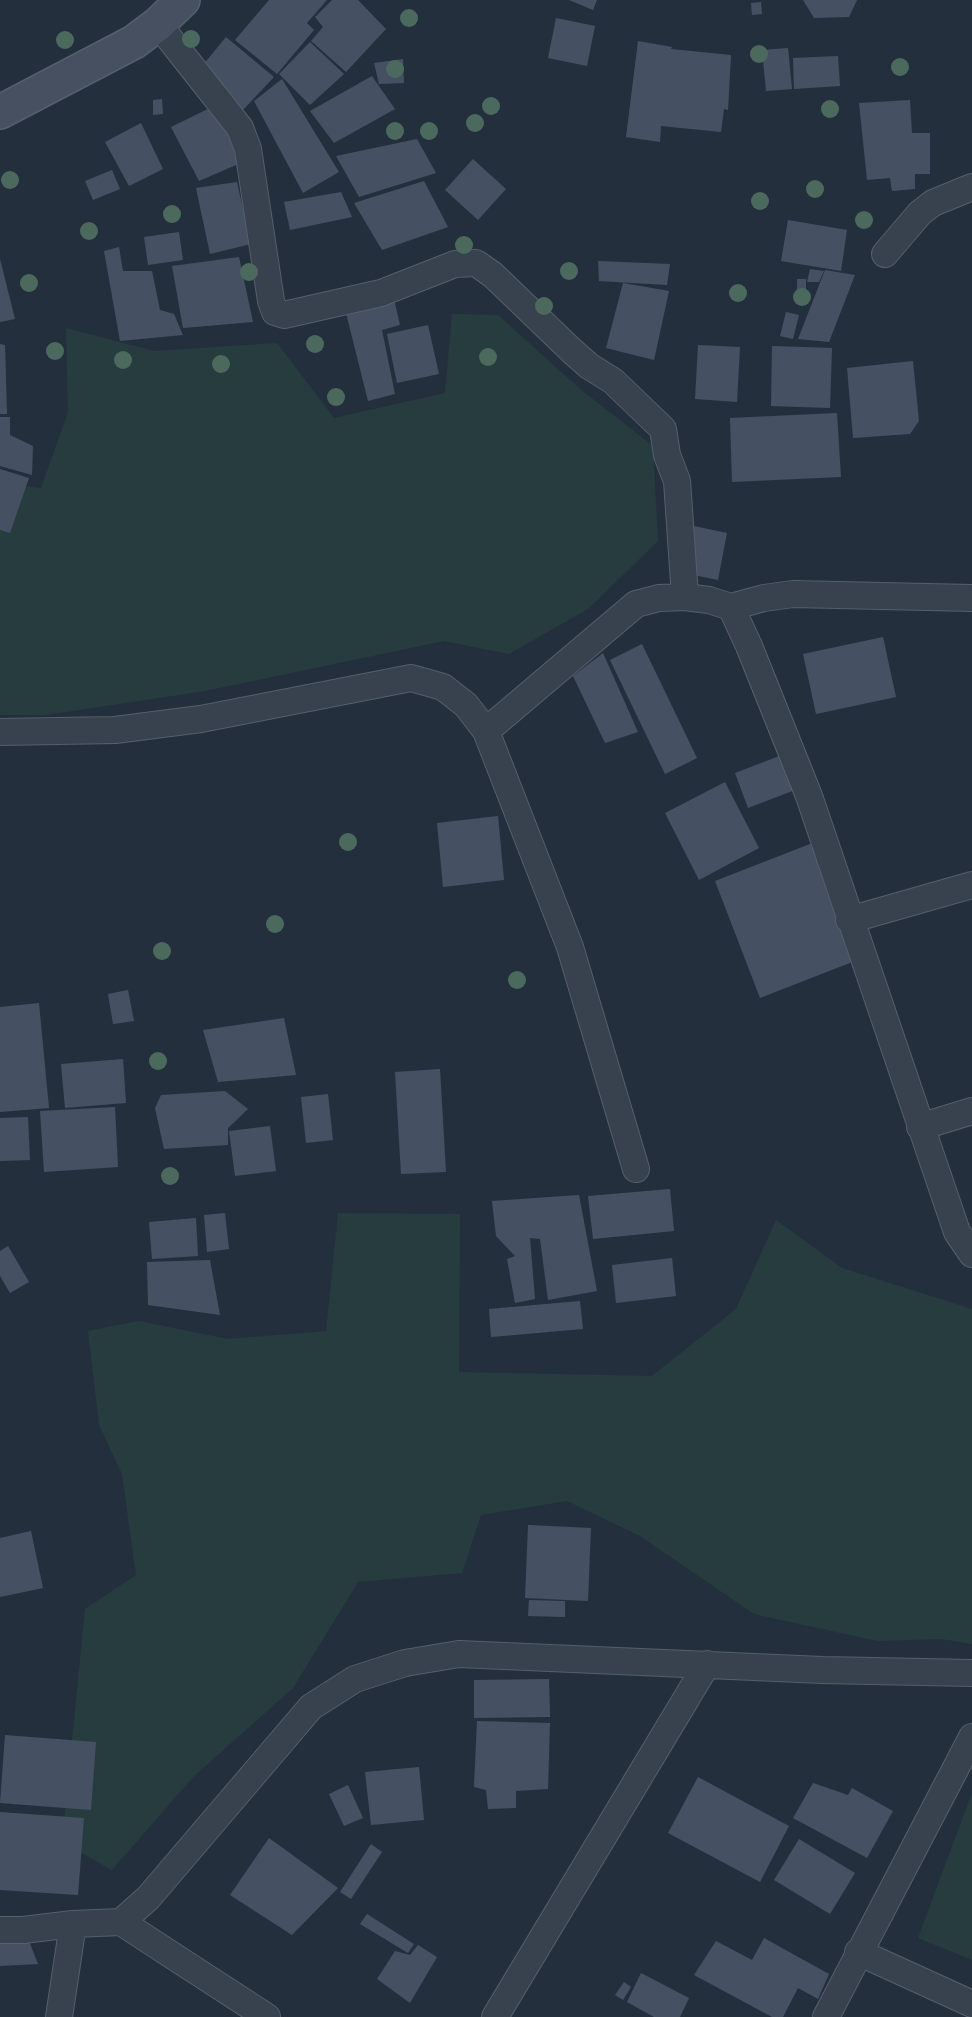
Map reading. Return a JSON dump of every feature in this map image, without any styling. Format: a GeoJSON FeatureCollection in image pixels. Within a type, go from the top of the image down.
{"type":"FeatureCollection","features":[{"type":"Feature","properties":{"kind":"main road"},"geometry":{"type":"LineString","coordinates":[[0,112],[134,42],[158,24],[183,0]]}},
{"type":"Feature","properties":{"kind":"street"},"geometry":{"type":"LineString","coordinates":[[158,24],[240,128],[248,149],[271,301],[275,312],[284,315],[381,292],[455,264],[476,263],[493,274],[572,351],[589,366],[613,381],[663,429],[666,455],[677,481],[684,597]]}},
{"type":"Feature","properties":{"kind":"street"},"geometry":{"type":"LineString","coordinates":[[885,254],[920,213],[933,203],[972,187]]}},
{"type":"Feature","properties":{"kind":"street"},"geometry":{"type":"LineString","coordinates":[[486,731],[636,604],[659,598],[684,597],[709,600],[731,607],[764,598],[793,594],[972,598]]}},
{"type":"Feature","properties":{"kind":"street"},"geometry":{"type":"LineString","coordinates":[[731,607],[809,796],[849,920],[957,1232],[972,1254]]}},
{"type":"Feature","properties":{"kind":"street"},"geometry":{"type":"LineString","coordinates":[[0,732],[115,730],[201,719],[411,678],[443,687],[466,705],[486,731],[570,947],[636,1169]]}},
{"type":"Feature","properties":{"kind":"street"},"geometry":{"type":"LineString","coordinates":[[849,920],[972,885]]}},
{"type":"Feature","properties":{"kind":"street"},"geometry":{"type":"LineString","coordinates":[[920,1127],[972,1112]]}},
{"type":"Feature","properties":{"kind":"street"},"geometry":{"type":"LineString","coordinates":[[120,1922],[148,1898],[311,1707],[355,1679],[405,1663],[459,1653],[822,1670],[972,1673]]}},
{"type":"Feature","properties":{"kind":"street"},"geometry":{"type":"LineString","coordinates":[[495,2017],[707,1664]]}},
{"type":"Feature","properties":{"kind":"street"},"geometry":{"type":"LineString","coordinates":[[826,2017],[972,1737]]}},
{"type":"Feature","properties":{"kind":"street"},"geometry":{"type":"LineString","coordinates":[[0,1930],[120,1922],[267,2017]]}},
{"type":"Feature","properties":{"kind":"street"},"geometry":{"type":"LineString","coordinates":[[59,2017],[73,1924]]}},
{"type":"Feature","properties":{"kind":"street"},"geometry":{"type":"LineString","coordinates":[[858,1952],[972,2004]]}},
{"type":"Feature","properties":{"kind":"green space"},"geometry":{"type":"Polygon","coordinates":[[[452,314],[498,315],[580,389],[653,446],[658,541],[588,609],[509,654],[444,641],[205,691],[46,715],[0,715],[0,484],[41,488],[68,412],[66,328],[154,351],[277,343],[334,418],[445,393],[452,314]]]}},
{"type":"Feature","properties":{"kind":"green space"},"geometry":{"type":"Polygon","coordinates":[[[338,1213],[460,1214],[459,1372],[652,1376],[736,1309],[776,1220],[842,1268],[972,1309],[972,1644],[942,1639],[877,1641],[754,1614],[640,1536],[567,1501],[481,1515],[462,1573],[358,1582],[293,1688],[193,1777],[112,1870],[62,1842],[85,1609],[136,1575],[122,1474],[99,1425],[88,1331],[139,1321],[228,1339],[326,1331],[338,1213]]]}},
{"type":"Feature","properties":{"kind":"green space"},"geometry":{"type":"Polygon","coordinates":[[[972,1793],[972,1960],[918,1938],[972,1793]]]}},
{"type":"Feature","properties":{"kind":"building"},"geometry":{"type":"Polygon","coordinates":[[[269,0],[327,0],[307,23],[314,30],[277,74],[235,40],[269,0]]]}},
{"type":"Feature","properties":{"kind":"building"},"geometry":{"type":"Polygon","coordinates":[[[332,0],[358,0],[386,29],[346,72],[311,41],[323,27],[315,17],[332,0]]]}},
{"type":"Feature","properties":{"kind":"building"},"geometry":{"type":"Polygon","coordinates":[[[569,0],[597,0],[593,10],[569,0]]]}},
{"type":"Feature","properties":{"kind":"building"},"geometry":{"type":"Polygon","coordinates":[[[803,0],[857,0],[849,17],[814,18],[803,0]]]}},
{"type":"Feature","properties":{"kind":"building"},"geometry":{"type":"Polygon","coordinates":[[[761,2],[762,14],[752,15],[751,3],[761,2]]]}},
{"type":"Feature","properties":{"kind":"building"},"geometry":{"type":"Polygon","coordinates":[[[556,18],[595,26],[587,66],[548,58],[556,18]]]}},
{"type":"Feature","properties":{"kind":"building"},"geometry":{"type":"Polygon","coordinates":[[[226,37],[274,77],[242,111],[198,71],[226,37]]]}},
{"type":"Feature","properties":{"kind":"building"},"geometry":{"type":"Polygon","coordinates":[[[638,41],[672,47],[671,49],[731,55],[728,110],[724,109],[721,132],[661,126],[660,142],[626,137],[638,41]]]}},
{"type":"Feature","properties":{"kind":"building"},"geometry":{"type":"Polygon","coordinates":[[[310,42],[344,74],[310,105],[279,74],[310,42]]]}},
{"type":"Feature","properties":{"kind":"building"},"geometry":{"type":"Polygon","coordinates":[[[788,48],[792,89],[766,91],[762,50],[788,48]]]}},
{"type":"Feature","properties":{"kind":"building"},"geometry":{"type":"Polygon","coordinates":[[[838,56],[840,86],[794,89],[793,58],[838,56]]]}},
{"type":"Feature","properties":{"kind":"building"},"geometry":{"type":"Polygon","coordinates":[[[403,59],[404,83],[379,84],[374,63],[403,59]]]}},
{"type":"Feature","properties":{"kind":"building"},"geometry":{"type":"Polygon","coordinates":[[[372,76],[395,109],[334,143],[310,111],[372,76]]]}},
{"type":"Feature","properties":{"kind":"building"},"geometry":{"type":"Polygon","coordinates":[[[282,79],[339,172],[303,193],[254,101],[282,79]]]}},
{"type":"Feature","properties":{"kind":"building"},"geometry":{"type":"Polygon","coordinates":[[[162,99],[163,114],[153,115],[153,100],[162,99]]]}},
{"type":"Feature","properties":{"kind":"building"},"geometry":{"type":"Polygon","coordinates":[[[910,100],[912,133],[930,133],[930,174],[915,174],[915,189],[892,191],[890,178],[867,180],[859,103],[910,100]]]}},
{"type":"Feature","properties":{"kind":"building"},"geometry":{"type":"Polygon","coordinates":[[[216,105],[243,162],[199,181],[171,127],[216,105]]]}},
{"type":"Feature","properties":{"kind":"building"},"geometry":{"type":"Polygon","coordinates":[[[141,123],[163,169],[129,186],[105,142],[141,123]]]}},
{"type":"Feature","properties":{"kind":"building"},"geometry":{"type":"Polygon","coordinates":[[[417,139],[436,173],[359,197],[336,156],[417,139]]]}},
{"type":"Feature","properties":{"kind":"building"},"geometry":{"type":"Polygon","coordinates":[[[473,159],[506,189],[478,220],[445,190],[473,159]]]}},
{"type":"Feature","properties":{"kind":"building"},"geometry":{"type":"Polygon","coordinates":[[[112,170],[120,189],[93,200],[85,181],[112,170]]]}},
{"type":"Feature","properties":{"kind":"building"},"geometry":{"type":"Polygon","coordinates":[[[424,181],[448,227],[382,250],[354,203],[424,181]]]}},
{"type":"Feature","properties":{"kind":"building"},"geometry":{"type":"Polygon","coordinates":[[[237,182],[251,244],[210,254],[196,188],[237,182]]]}},
{"type":"Feature","properties":{"kind":"building"},"geometry":{"type":"Polygon","coordinates":[[[341,192],[352,217],[290,230],[284,202],[341,192]]]}},
{"type":"Feature","properties":{"kind":"building"},"geometry":{"type":"Polygon","coordinates":[[[788,220],[847,230],[841,271],[781,261],[788,220]]]}},
{"type":"Feature","properties":{"kind":"building"},"geometry":{"type":"Polygon","coordinates":[[[179,232],[183,260],[148,265],[144,237],[179,232]]]}},
{"type":"Feature","properties":{"kind":"building"},"geometry":{"type":"Polygon","coordinates":[[[119,247],[123,271],[152,271],[160,310],[174,314],[183,335],[120,341],[104,251],[119,247]]]}},
{"type":"Feature","properties":{"kind":"building"},"geometry":{"type":"Polygon","coordinates":[[[239,257],[253,322],[183,328],[172,266],[239,257]]]}},
{"type":"Feature","properties":{"kind":"building"},"geometry":{"type":"Polygon","coordinates":[[[0,259],[15,319],[0,322],[0,259]]]}},
{"type":"Feature","properties":{"kind":"building"},"geometry":{"type":"Polygon","coordinates":[[[598,261],[670,264],[667,285],[599,281],[598,261]]]}},
{"type":"Feature","properties":{"kind":"building"},"geometry":{"type":"Polygon","coordinates":[[[810,269],[824,271],[819,282],[807,282],[810,269]]]}},
{"type":"Feature","properties":{"kind":"building"},"geometry":{"type":"Polygon","coordinates":[[[825,270],[855,275],[829,342],[798,339],[825,270]]]}},
{"type":"Feature","properties":{"kind":"building"},"geometry":{"type":"Polygon","coordinates":[[[797,279],[806,279],[806,292],[797,292],[797,279]]]}},
{"type":"Feature","properties":{"kind":"building"},"geometry":{"type":"Polygon","coordinates":[[[623,283],[669,291],[654,360],[606,348],[623,283]]]}},
{"type":"Feature","properties":{"kind":"building"},"geometry":{"type":"Polygon","coordinates":[[[394,299],[400,325],[382,330],[395,394],[368,401],[344,305],[394,299]]]}},
{"type":"Feature","properties":{"kind":"building"},"geometry":{"type":"Polygon","coordinates":[[[786,312],[799,315],[793,339],[780,336],[786,312]]]}},
{"type":"Feature","properties":{"kind":"building"},"geometry":{"type":"Polygon","coordinates":[[[428,325],[439,374],[397,383],[387,334],[428,325]]]}},
{"type":"Feature","properties":{"kind":"building"},"geometry":{"type":"Polygon","coordinates":[[[0,344],[5,345],[7,414],[0,414],[0,344]]]}},
{"type":"Feature","properties":{"kind":"building"},"geometry":{"type":"Polygon","coordinates":[[[698,345],[740,347],[737,402],[695,399],[698,345]]]}},
{"type":"Feature","properties":{"kind":"building"},"geometry":{"type":"Polygon","coordinates":[[[772,346],[832,348],[830,408],[771,406],[772,346]]]}},
{"type":"Feature","properties":{"kind":"building"},"geometry":{"type":"Polygon","coordinates":[[[913,361],[919,421],[910,434],[853,438],[847,368],[913,361]]]}},
{"type":"Feature","properties":{"kind":"building"},"geometry":{"type":"Polygon","coordinates":[[[837,413],[841,477],[732,482],[730,418],[837,413]]]}},
{"type":"Feature","properties":{"kind":"building"},"geometry":{"type":"Polygon","coordinates":[[[0,417],[10,417],[10,435],[33,446],[32,475],[0,466],[0,417]]]}},
{"type":"Feature","properties":{"kind":"building"},"geometry":{"type":"Polygon","coordinates":[[[0,469],[29,478],[10,533],[0,530],[0,469]]]}},
{"type":"Feature","properties":{"kind":"building"},"geometry":{"type":"Polygon","coordinates":[[[694,526],[727,533],[718,580],[684,573],[694,526]]]}},
{"type":"Feature","properties":{"kind":"building"},"geometry":{"type":"Polygon","coordinates":[[[883,637],[896,697],[816,714],[803,654],[883,637]]]}},
{"type":"Feature","properties":{"kind":"building"},"geometry":{"type":"Polygon","coordinates":[[[642,644],[697,758],[665,774],[610,660],[642,644]]]}},
{"type":"Feature","properties":{"kind":"building"},"geometry":{"type":"Polygon","coordinates":[[[603,653],[638,732],[605,743],[573,676],[603,653]]]}},
{"type":"Feature","properties":{"kind":"building"},"geometry":{"type":"Polygon","coordinates":[[[782,755],[795,790],[748,808],[735,773],[782,755]]]}},
{"type":"Feature","properties":{"kind":"building"},"geometry":{"type":"Polygon","coordinates":[[[725,782],[759,848],[699,880],[665,813],[725,782]]]}},
{"type":"Feature","properties":{"kind":"building"},"geometry":{"type":"Polygon","coordinates":[[[498,816],[504,880],[443,887],[437,823],[498,816]]]}},
{"type":"Feature","properties":{"kind":"building"},"geometry":{"type":"Polygon","coordinates":[[[815,842],[860,959],[760,998],[715,881],[815,842]]]}},
{"type":"Feature","properties":{"kind":"building"},"geometry":{"type":"Polygon","coordinates":[[[128,990],[134,1021],[113,1024],[108,994],[128,990]]]}},
{"type":"Feature","properties":{"kind":"building"},"geometry":{"type":"Polygon","coordinates":[[[39,1003],[49,1108],[0,1112],[0,1007],[39,1003]]]}},
{"type":"Feature","properties":{"kind":"building"},"geometry":{"type":"Polygon","coordinates":[[[284,1018],[296,1075],[218,1082],[203,1030],[284,1018]]]}},
{"type":"Feature","properties":{"kind":"building"},"geometry":{"type":"Polygon","coordinates":[[[123,1059],[126,1103],[65,1108],[61,1064],[123,1059]]]}},
{"type":"Feature","properties":{"kind":"building"},"geometry":{"type":"Polygon","coordinates":[[[440,1069],[446,1172],[401,1174],[395,1072],[440,1069]]]}},
{"type":"Feature","properties":{"kind":"building"},"geometry":{"type":"Polygon","coordinates":[[[225,1091],[248,1109],[228,1128],[228,1145],[164,1149],[155,1108],[161,1095],[225,1091]]]}},
{"type":"Feature","properties":{"kind":"building"},"geometry":{"type":"Polygon","coordinates":[[[328,1094],[333,1140],[306,1143],[301,1097],[328,1094]]]}},
{"type":"Feature","properties":{"kind":"building"},"geometry":{"type":"Polygon","coordinates":[[[115,1107],[118,1167],[44,1172],[40,1111],[115,1107]]]}},
{"type":"Feature","properties":{"kind":"building"},"geometry":{"type":"Polygon","coordinates":[[[28,1117],[30,1160],[0,1161],[0,1118],[28,1117]]]}},
{"type":"Feature","properties":{"kind":"building"},"geometry":{"type":"Polygon","coordinates":[[[270,1126],[276,1171],[235,1176],[229,1131],[270,1126]]]}},
{"type":"Feature","properties":{"kind":"building"},"geometry":{"type":"Polygon","coordinates":[[[670,1189],[674,1231],[593,1239],[588,1196],[670,1189]]]}},
{"type":"Feature","properties":{"kind":"building"},"geometry":{"type":"Polygon","coordinates":[[[579,1195],[597,1291],[548,1300],[540,1239],[530,1238],[535,1299],[515,1303],[507,1259],[515,1256],[496,1236],[492,1201],[579,1195]]]}},
{"type":"Feature","properties":{"kind":"building"},"geometry":{"type":"Polygon","coordinates":[[[225,1213],[229,1249],[207,1252],[204,1215],[225,1213]]]}},
{"type":"Feature","properties":{"kind":"building"},"geometry":{"type":"Polygon","coordinates":[[[196,1218],[198,1256],[152,1259],[149,1222],[196,1218]]]}},
{"type":"Feature","properties":{"kind":"building"},"geometry":{"type":"Polygon","coordinates":[[[8,1246],[29,1282],[10,1293],[0,1276],[0,1251],[8,1246]]]}},
{"type":"Feature","properties":{"kind":"building"},"geometry":{"type":"Polygon","coordinates":[[[672,1258],[676,1296],[616,1303],[612,1265],[672,1258]]]}},
{"type":"Feature","properties":{"kind":"building"},"geometry":{"type":"Polygon","coordinates":[[[210,1260],[220,1315],[148,1305],[147,1262],[210,1260]]]}},
{"type":"Feature","properties":{"kind":"building"},"geometry":{"type":"Polygon","coordinates":[[[580,1301],[583,1329],[491,1337],[489,1309],[580,1301]]]}},
{"type":"Feature","properties":{"kind":"building"},"geometry":{"type":"Polygon","coordinates":[[[528,1525],[591,1528],[588,1601],[525,1598],[528,1525]]]}},
{"type":"Feature","properties":{"kind":"building"},"geometry":{"type":"Polygon","coordinates":[[[31,1531],[43,1588],[0,1597],[0,1538],[31,1531]]]}},
{"type":"Feature","properties":{"kind":"building"},"geometry":{"type":"Polygon","coordinates":[[[529,1600],[565,1601],[565,1617],[528,1616],[529,1600]]]}},
{"type":"Feature","properties":{"kind":"building"},"geometry":{"type":"Polygon","coordinates":[[[549,1679],[550,1717],[474,1718],[474,1680],[549,1679]]]}},
{"type":"Feature","properties":{"kind":"building"},"geometry":{"type":"Polygon","coordinates":[[[477,1721],[550,1723],[548,1789],[516,1791],[516,1808],[488,1809],[486,1790],[474,1787],[477,1721]]]}},
{"type":"Feature","properties":{"kind":"building"},"geometry":{"type":"Polygon","coordinates":[[[5,1735],[96,1742],[91,1810],[0,1803],[5,1735]]]}},
{"type":"Feature","properties":{"kind":"building"},"geometry":{"type":"Polygon","coordinates":[[[419,1767],[424,1820],[371,1825],[365,1772],[419,1767]]]}},
{"type":"Feature","properties":{"kind":"building"},"geometry":{"type":"Polygon","coordinates":[[[698,1777],[789,1826],[760,1882],[668,1833],[698,1777]]]}},
{"type":"Feature","properties":{"kind":"building"},"geometry":{"type":"Polygon","coordinates":[[[813,1783],[848,1795],[852,1788],[893,1811],[867,1858],[793,1818],[813,1783]]]}},
{"type":"Feature","properties":{"kind":"building"},"geometry":{"type":"Polygon","coordinates":[[[348,1785],[363,1818],[344,1826],[329,1794],[348,1785]]]}},
{"type":"Feature","properties":{"kind":"building"},"geometry":{"type":"Polygon","coordinates":[[[0,1812],[84,1818],[78,1895],[0,1890],[0,1812]]]}},
{"type":"Feature","properties":{"kind":"building"},"geometry":{"type":"Polygon","coordinates":[[[269,1838],[338,1888],[292,1935],[230,1895],[269,1838]]]}},
{"type":"Feature","properties":{"kind":"building"},"geometry":{"type":"Polygon","coordinates":[[[799,1839],[855,1873],[830,1914],[774,1880],[799,1839]]]}},
{"type":"Feature","properties":{"kind":"building"},"geometry":{"type":"Polygon","coordinates":[[[371,1844],[382,1852],[351,1899],[340,1892],[371,1844]]]}},
{"type":"Feature","properties":{"kind":"building"},"geometry":{"type":"Polygon","coordinates":[[[367,1914],[414,1944],[408,1953],[360,1924],[367,1914]]]}},
{"type":"Feature","properties":{"kind":"building"},"geometry":{"type":"Polygon","coordinates":[[[0,1936],[27,1936],[38,1964],[0,1966],[0,1936]]]}},
{"type":"Feature","properties":{"kind":"building"},"geometry":{"type":"Polygon","coordinates":[[[764,1938],[829,1974],[818,1999],[798,1988],[783,2017],[772,2017],[694,1975],[716,1941],[752,1960],[764,1938]]]}},
{"type":"Feature","properties":{"kind":"building"},"geometry":{"type":"Polygon","coordinates":[[[418,1945],[437,1957],[410,2003],[377,1979],[395,1951],[410,1955],[418,1945]]]}},
{"type":"Feature","properties":{"kind":"building"},"geometry":{"type":"Polygon","coordinates":[[[641,1973],[689,1998],[680,2017],[654,2017],[627,2002],[641,1973]]]}},
{"type":"Feature","properties":{"kind":"building"},"geometry":{"type":"Polygon","coordinates":[[[624,1982],[631,1987],[623,2000],[615,1995],[624,1982]]]}}]}
